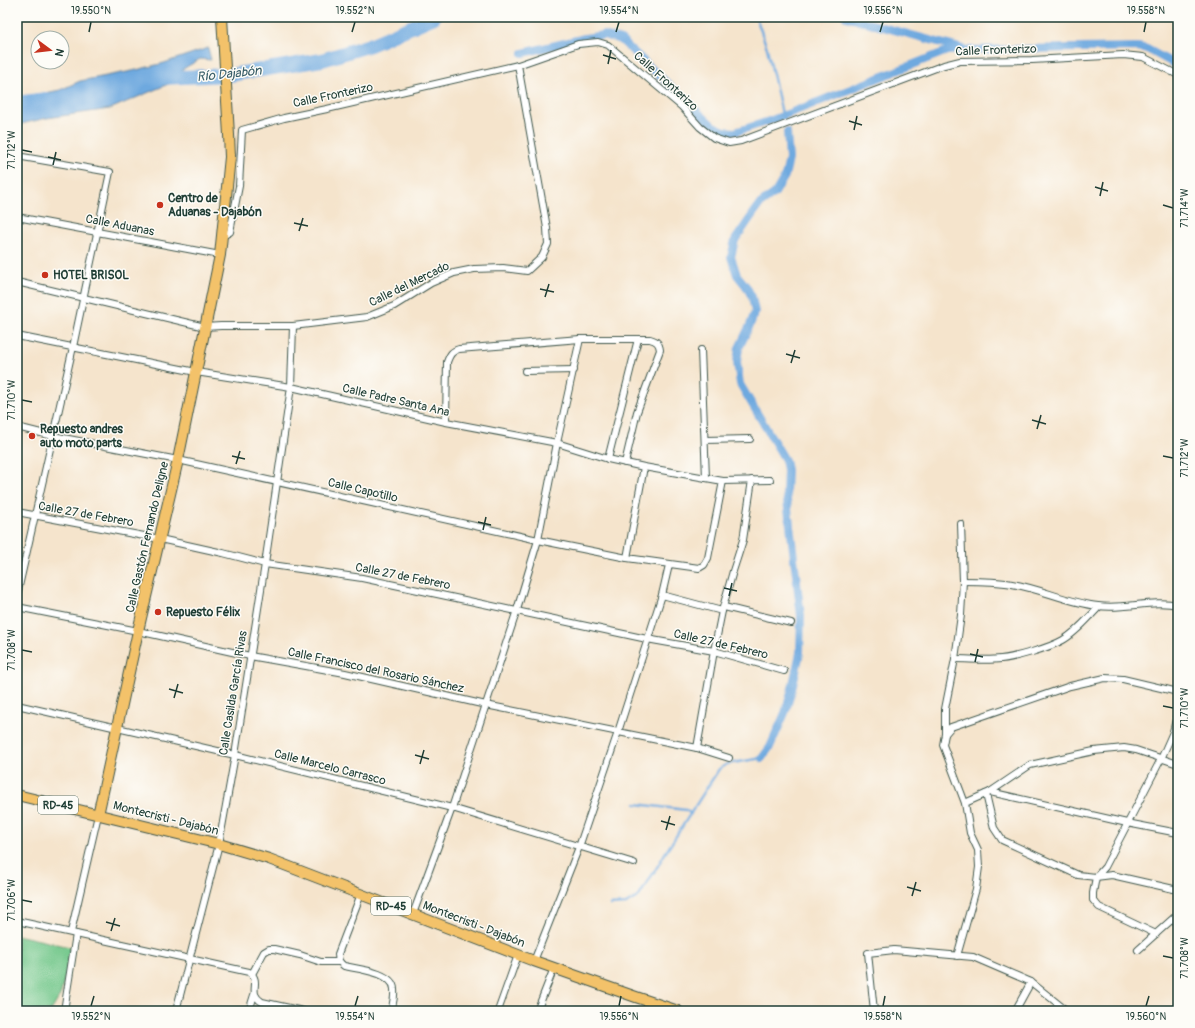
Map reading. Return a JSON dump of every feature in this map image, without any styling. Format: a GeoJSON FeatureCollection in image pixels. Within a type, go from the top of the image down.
{"type":"FeatureCollection","features":[{"type":"Feature","properties":{"kind":"main road","name":"Calle Gastón Fernando Deligne"},"geometry":{"type":"LineString","coordinates":[[98,815],[138,631],[178,460],[220,255],[229,174],[230,146],[222,19]]}},
{"type":"Feature","properties":{"kind":"main road","name":"RD-45"},"geometry":{"type":"LineString","coordinates":[[17,795],[98,815]]}},
{"type":"Feature","properties":{"kind":"main road","name":"Montecristi - Dajabón"},"geometry":{"type":"LineString","coordinates":[[98,815],[219,844],[269,859],[534,961],[678,1011]]}},
{"type":"Feature","properties":{"kind":"street","name":"Calle Fronterizo"},"geometry":{"type":"LineString","coordinates":[[221,237],[230,232],[239,186],[242,130],[284,118],[518,65],[578,44],[598,42],[608,45],[682,107],[700,127],[714,138],[729,143],[741,141],[944,65],[960,61],[1032,60],[1123,55],[1143,57],[1178,75]]}},
{"type":"Feature","properties":{"kind":"street","name":"Calle del Mercado"},"geometry":{"type":"LineString","coordinates":[[17,282],[205,327],[293,326],[367,317],[394,306],[431,282],[454,273],[474,269],[503,268],[527,270],[542,257],[548,244],[547,228],[518,65]]}},
{"type":"Feature","properties":{"kind":"street"},"geometry":{"type":"LineString","coordinates":[[17,156],[110,172],[74,347],[17,595]]}},
{"type":"Feature","properties":{"kind":"street","name":"Calle Aduanas"},"geometry":{"type":"LineString","coordinates":[[17,217],[220,255]]}},
{"type":"Feature","properties":{"kind":"street","name":"Calle Casilda García Rivas"},"geometry":{"type":"LineString","coordinates":[[176,1011],[219,844],[235,755],[291,387],[293,326]]}},
{"type":"Feature","properties":{"kind":"street","name":"Calle Padre Santa Ana"},"geometry":{"type":"LineString","coordinates":[[17,336],[196,372],[291,387],[446,422],[557,443],[608,459],[644,467],[723,481],[770,480]]}},
{"type":"Feature","properties":{"kind":"street"},"geometry":{"type":"LineString","coordinates":[[413,914],[452,808],[517,610],[538,540],[557,443],[580,339]]}},
{"type":"Feature","properties":{"kind":"street"},"geometry":{"type":"LineString","coordinates":[[446,422],[447,362],[449,356],[454,350],[580,339],[650,339],[659,344],[660,350],[633,424],[625,463]]}},
{"type":"Feature","properties":{"kind":"street"},"geometry":{"type":"LineString","coordinates":[[608,459],[638,339]]}},
{"type":"Feature","properties":{"kind":"street"},"geometry":{"type":"LineString","coordinates":[[701,350],[706,478]]}},
{"type":"Feature","properties":{"kind":"street"},"geometry":{"type":"LineString","coordinates":[[525,371],[574,370]]}},
{"type":"Feature","properties":{"kind":"street","name":"Calle Capotillo"},"geometry":{"type":"LineString","coordinates":[[17,427],[53,436],[178,460],[538,540],[627,558],[699,568],[704,565],[708,558],[723,481]]}},
{"type":"Feature","properties":{"kind":"street"},"geometry":{"type":"LineString","coordinates":[[705,440],[750,439]]}},
{"type":"Feature","properties":{"kind":"street"},"geometry":{"type":"LineString","coordinates":[[627,558],[644,467]]}},
{"type":"Feature","properties":{"kind":"street"},"geometry":{"type":"LineString","coordinates":[[697,748],[723,609],[743,540],[752,480]]}},
{"type":"Feature","properties":{"kind":"street","name":"Calle 27 de Febrero"},"geometry":{"type":"LineString","coordinates":[[17,512],[35,517],[160,539],[265,564],[362,578],[517,610],[647,639],[714,651],[784,671]]}},
{"type":"Feature","properties":{"kind":"street"},"geometry":{"type":"LineString","coordinates":[[957,956],[976,888],[979,867],[978,850],[970,833],[965,803],[943,745],[945,734],[945,709],[955,659],[961,615],[963,581],[961,524]]}},
{"type":"Feature","properties":{"kind":"street"},"geometry":{"type":"LineString","coordinates":[[534,961],[579,847],[662,595],[669,564]]}},
{"type":"Feature","properties":{"kind":"street"},"geometry":{"type":"LineString","coordinates":[[963,581],[1013,584],[1078,603],[1099,607],[1171,603],[1178,605]]}},
{"type":"Feature","properties":{"kind":"street"},"geometry":{"type":"LineString","coordinates":[[662,595],[791,623]]}},
{"type":"Feature","properties":{"kind":"street","name":"Calle Francisco del Rosario Sánchez"},"geometry":{"type":"LineString","coordinates":[[17,606],[250,656],[345,673],[486,705],[697,748],[729,758]]}},
{"type":"Feature","properties":{"kind":"street"},"geometry":{"type":"LineString","coordinates":[[955,659],[1000,659],[1018,656],[1042,649],[1063,640],[1077,629],[1099,607]]}},
{"type":"Feature","properties":{"kind":"street"},"geometry":{"type":"LineString","coordinates":[[945,734],[951,727],[958,724],[1070,686],[1105,678],[1123,679],[1178,692]]}},
{"type":"Feature","properties":{"kind":"street","name":"Calle Marcelo Carrasco"},"geometry":{"type":"LineString","coordinates":[[17,705],[235,755],[452,808],[634,863]]}},
{"type":"Feature","properties":{"kind":"street"},"geometry":{"type":"LineString","coordinates":[[1156,934],[1099,907],[1094,900],[1093,893],[1096,877],[1105,867],[1161,759],[1173,732],[1178,711]]}},
{"type":"Feature","properties":{"kind":"street"},"geometry":{"type":"LineString","coordinates":[[965,803],[988,793],[1030,765],[1094,751],[1124,748],[1136,750],[1178,764]]}},
{"type":"Feature","properties":{"kind":"street"},"geometry":{"type":"LineString","coordinates":[[988,793],[1178,833]]}},
{"type":"Feature","properties":{"kind":"street"},"geometry":{"type":"LineString","coordinates":[[988,793],[994,828],[1002,840],[1078,875],[1096,877],[1112,875],[1178,890]]}},
{"type":"Feature","properties":{"kind":"street","name":"Calle Gastón Fernando Deligne"},"geometry":{"type":"LineString","coordinates":[[64,1011],[73,933],[98,815]]}},
{"type":"Feature","properties":{"kind":"street"},"geometry":{"type":"LineString","coordinates":[[339,962],[338,954],[361,894]]}},
{"type":"Feature","properties":{"kind":"street"},"geometry":{"type":"LineString","coordinates":[[1138,950],[1178,914]]}},
{"type":"Feature","properties":{"kind":"street"},"geometry":{"type":"LineString","coordinates":[[17,921],[249,972],[255,980],[254,995],[249,1011]]}},
{"type":"Feature","properties":{"kind":"street"},"geometry":{"type":"LineString","coordinates":[[252,974],[264,952],[269,949],[300,955],[321,962],[339,962],[344,966],[383,975],[390,980],[394,988],[391,1011]]}},
{"type":"Feature","properties":{"kind":"street"},"geometry":{"type":"LineString","coordinates":[[874,1011],[868,953],[894,950],[973,957],[1031,982],[1067,1011]]}},
{"type":"Feature","properties":{"kind":"street"},"geometry":{"type":"LineString","coordinates":[[498,1011],[518,955]]}},
{"type":"Feature","properties":{"kind":"street"},"geometry":{"type":"LineString","coordinates":[[537,1011],[554,968]]}},
{"type":"Feature","properties":{"kind":"street"},"geometry":{"type":"LineString","coordinates":[[1015,1011],[1031,982]]}},
{"type":"Feature","properties":{"kind":"street"},"geometry":{"type":"LineString","coordinates":[[254,995],[262,1002],[299,1011]]}},
{"type":"Feature","properties":{"kind":"green space"},"geometry":{"type":"Polygon","coordinates":[[[17,935],[70,947],[66,974],[60,996],[51,1011],[17,1011],[17,935]]]}},
{"type":"Feature","properties":{"kind":"water"},"geometry":{"type":"Polygon","coordinates":[[[208,48],[211,60],[200,59],[183,69],[173,82],[110,109],[47,118],[17,125],[17,106],[27,103],[35,95],[60,90],[80,81],[164,63],[208,48]]]}},
{"type":"Feature","properties":{"kind":"waterway","name":"Río Dajabón"},"geometry":{"type":"LineString","coordinates":[[159,78],[230,75],[322,60],[370,45],[434,17]]}},
{"type":"Feature","properties":{"kind":"waterway"},"geometry":{"type":"LineString","coordinates":[[756,17],[767,48],[783,118]]}},
{"type":"Feature","properties":{"kind":"waterway"},"geometry":{"type":"LineString","coordinates":[[846,17],[967,50],[1138,47],[1147,49],[1178,66]]}},
{"type":"Feature","properties":{"kind":"waterway"},"geometry":{"type":"LineString","coordinates":[[523,53],[604,35],[621,40],[713,126],[724,131],[735,132],[772,120],[947,51],[967,50]]}},
{"type":"Feature","properties":{"kind":"waterway","name":"Río Dajabón"},"geometry":{"type":"LineString","coordinates":[[17,103],[46,99]]}},
{"type":"Feature","properties":{"kind":"waterway"},"geometry":{"type":"LineString","coordinates":[[762,758],[770,747],[785,713],[791,693],[800,653],[801,616],[786,492],[787,470],[785,460],[740,384],[737,362],[739,348],[755,312],[752,297],[746,286],[737,275],[731,257],[735,240],[760,204],[775,193],[785,176],[789,159],[787,132]]}},
{"type":"Feature","properties":{"kind":"waterway"},"geometry":{"type":"LineString","coordinates":[[610,905],[626,904],[639,896],[719,769],[727,764],[762,758]]}},
{"type":"Feature","properties":{"kind":"waterway"},"geometry":{"type":"LineString","coordinates":[[636,804],[686,810],[691,814]]}},
{"type":"Feature","properties":{"kind":"place","name":"Centro de Aduanas - Dajabón"},"geometry":{"type":"Point","coordinates":[160,205]}},
{"type":"Feature","properties":{"kind":"place","name":"HOTEL BRISOL"},"geometry":{"type":"Point","coordinates":[45,275]}},
{"type":"Feature","properties":{"kind":"place","name":"Repuesto andres auto moto parts"},"geometry":{"type":"Point","coordinates":[32,436]}},
{"type":"Feature","properties":{"kind":"place","name":"Repuesto Félix"},"geometry":{"type":"Point","coordinates":[158,612]}}]}
